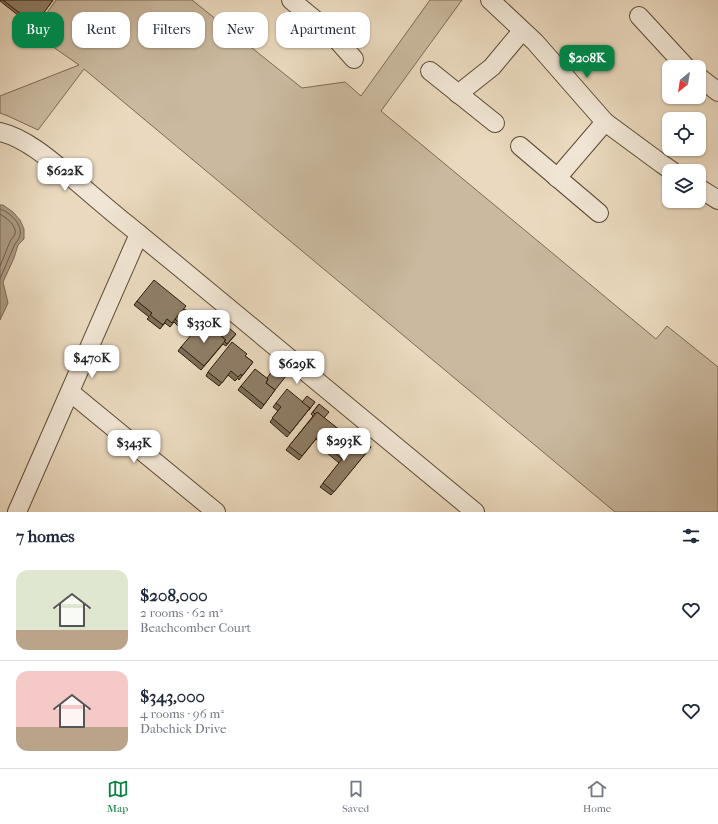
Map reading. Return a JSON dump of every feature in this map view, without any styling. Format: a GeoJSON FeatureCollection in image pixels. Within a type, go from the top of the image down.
{"type":"FeatureCollection","features":[{"type":"Feature","properties":{"kind":"street"},"geometry":{"type":"LineString","coordinates":[[291,0],[331,33],[354,59]]}},
{"type":"Feature","properties":{"kind":"street"},"geometry":{"type":"LineString","coordinates":[[490,0],[535,42],[605,122],[662,164]]}},
{"type":"Feature","properties":{"kind":"street"},"geometry":{"type":"LineString","coordinates":[[639,16],[680,60]]}},
{"type":"Feature","properties":{"kind":"street"},"geometry":{"type":"LineString","coordinates":[[458,94],[492,67],[522,31]]}},
{"type":"Feature","properties":{"kind":"street"},"geometry":{"type":"LineString","coordinates":[[430,71],[495,123]]}},
{"type":"Feature","properties":{"kind":"street"},"geometry":{"type":"LineString","coordinates":[[706,83],[718,92]]}},
{"type":"Feature","properties":{"kind":"street"},"geometry":{"type":"LineString","coordinates":[[557,178],[605,122]]}},
{"type":"Feature","properties":{"kind":"street"},"geometry":{"type":"LineString","coordinates":[[0,132],[26,143],[55,164],[475,512]]}},
{"type":"Feature","properties":{"kind":"street"},"geometry":{"type":"LineString","coordinates":[[520,146],[599,213]]}},
{"type":"Feature","properties":{"kind":"street"},"geometry":{"type":"LineString","coordinates":[[706,192],[718,200]]}},
{"type":"Feature","properties":{"kind":"street"},"geometry":{"type":"LineString","coordinates":[[17,512],[139,234]]}},
{"type":"Feature","properties":{"kind":"street"},"geometry":{"type":"LineString","coordinates":[[70,392],[216,512]]}},
{"type":"Feature","properties":{"kind":"shaded area"},"geometry":{"type":"Polygon","coordinates":[[[56,0],[192,0],[213,17],[213,48],[252,48],[302,88],[345,82],[361,96],[430,0],[462,0],[381,111],[656,339],[667,326],[718,367],[718,512],[615,512],[84,69],[38,130],[0,113],[0,96],[79,65],[55,48],[64,48],[64,12],[48,12],[56,0]]]}},
{"type":"Feature","properties":{"kind":"water"},"geometry":{"type":"Polygon","coordinates":[[[0,205],[3,205],[13,212],[20,220],[24,229],[24,239],[18,245],[3,282],[8,303],[0,320],[0,205]]]}},
{"type":"Feature","properties":{"kind":"building"},"geometry":{"type":"Polygon","coordinates":[[[3,0],[53,0],[44,12],[18,12],[3,0]]]}},
{"type":"Feature","properties":{"kind":"building"},"geometry":{"type":"Polygon","coordinates":[[[154,280],[186,306],[172,323],[167,319],[163,325],[150,315],[152,313],[137,301],[154,280]]]}},
{"type":"Feature","properties":{"kind":"building"},"geometry":{"type":"Polygon","coordinates":[[[184,309],[190,313],[181,325],[175,319],[184,309]]]}},
{"type":"Feature","properties":{"kind":"building"},"geometry":{"type":"Polygon","coordinates":[[[203,321],[226,340],[204,366],[181,347],[203,321]]]}},
{"type":"Feature","properties":{"kind":"building"},"geometry":{"type":"Polygon","coordinates":[[[223,323],[236,334],[227,344],[224,341],[226,340],[216,331],[223,323]]]}},
{"type":"Feature","properties":{"kind":"building"},"geometry":{"type":"Polygon","coordinates":[[[232,342],[247,354],[245,356],[253,362],[242,376],[241,374],[238,377],[231,371],[222,383],[208,372],[232,342]]]}},
{"type":"Feature","properties":{"kind":"building"},"geometry":{"type":"Polygon","coordinates":[[[275,367],[286,376],[275,390],[266,383],[267,378],[275,367]]]}},
{"type":"Feature","properties":{"kind":"building"},"geometry":{"type":"Polygon","coordinates":[[[255,369],[268,379],[266,383],[275,390],[264,405],[241,386],[255,369]]]}},
{"type":"Feature","properties":{"kind":"building"},"geometry":{"type":"Polygon","coordinates":[[[287,389],[310,408],[290,433],[272,418],[281,407],[276,403],[287,389]]]}},
{"type":"Feature","properties":{"kind":"building"},"geometry":{"type":"Polygon","coordinates":[[[307,396],[315,402],[309,410],[310,408],[302,402],[307,396]]]}},
{"type":"Feature","properties":{"kind":"building"},"geometry":{"type":"Polygon","coordinates":[[[319,404],[329,412],[324,418],[317,412],[315,414],[313,412],[319,404]]]}},
{"type":"Feature","properties":{"kind":"building"},"geometry":{"type":"Polygon","coordinates":[[[317,412],[341,431],[330,445],[319,435],[302,456],[289,446],[317,412]]]}},
{"type":"Feature","properties":{"kind":"building"},"geometry":{"type":"Polygon","coordinates":[[[342,434],[366,453],[334,492],[323,483],[342,459],[330,449],[342,434]]]}},
{"type":"Feature","properties":{"kind":"building"},"geometry":{"type":"Polygon","coordinates":[[[363,440],[371,447],[366,453],[357,446],[363,440]]]}}]}
